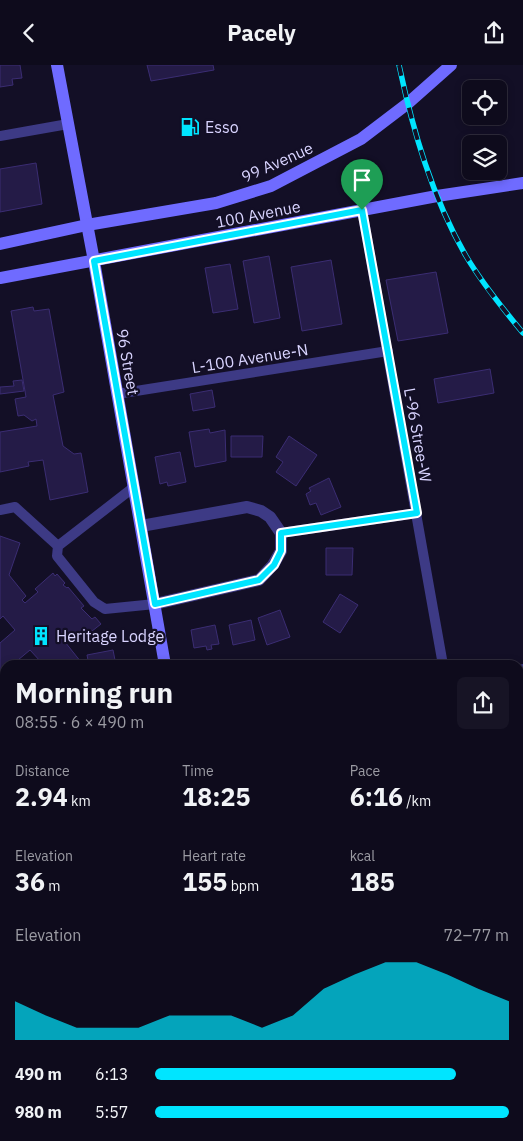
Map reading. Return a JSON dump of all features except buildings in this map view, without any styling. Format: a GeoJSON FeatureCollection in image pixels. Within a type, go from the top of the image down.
{"type":"FeatureCollection","features":[{"type":"Feature","properties":{"kind":"main road","name":"96 Street"},"geometry":{"type":"LineString","coordinates":[[57,65],[94,261],[164,660]]}},
{"type":"Feature","properties":{"kind":"main road","name":"99 Avenue"},"geometry":{"type":"LineString","coordinates":[[87,225],[216,203],[271,186],[361,139],[407,104],[451,65]]}},
{"type":"Feature","properties":{"kind":"main road","name":"100 Avenue"},"geometry":{"type":"LineString","coordinates":[[0,278],[362,210],[523,183]]}},
{"type":"Feature","properties":{"kind":"main road"},"geometry":{"type":"LineString","coordinates":[[0,244],[87,225]]}},
{"type":"Feature","properties":{"kind":"street"},"geometry":{"type":"LineString","coordinates":[[141,526],[247,507],[261,511],[270,517],[281,533],[281,551],[274,565],[259,580],[155,604]]}},
{"type":"Feature","properties":{"kind":"lane"},"geometry":{"type":"LineString","coordinates":[[0,135],[68,123]]}},
{"type":"Feature","properties":{"kind":"lane","name":"L-96 Stree-W"},"geometry":{"type":"LineString","coordinates":[[362,210],[442,660]]}},
{"type":"Feature","properties":{"kind":"lane","name":"L-100 Avenue-N"},"geometry":{"type":"LineString","coordinates":[[117,394],[388,351]]}},
{"type":"Feature","properties":{"kind":"lane"},"geometry":{"type":"LineString","coordinates":[[134,487],[58,546],[57,556],[94,602],[105,609],[155,604]]}},
{"type":"Feature","properties":{"kind":"lane"},"geometry":{"type":"LineString","coordinates":[[0,510],[15,507],[58,546]]}},
{"type":"Feature","properties":{"kind":"lane"},"geometry":{"type":"LineString","coordinates":[[281,533],[417,513]]}},
{"type":"Feature","properties":{"kind":"railway"},"geometry":{"type":"LineString","coordinates":[[399,65],[417,139],[443,211],[472,266],[523,333]]}},
{"type":"Feature","properties":{"kind":"place","name":"Esso"},"geometry":{"type":"Point","coordinates":[190,127]}},
{"type":"Feature","properties":{"kind":"place","name":"Heritage Lodge"},"geometry":{"type":"Point","coordinates":[41,636]}},
{"type":"Feature","properties":{"kind":"route"},"geometry":{"type":"LineString","coordinates":[[362,210],[417,513],[281,533],[281,551],[274,565],[259,580],[155,604],[94,261],[362,210]]}}]}
